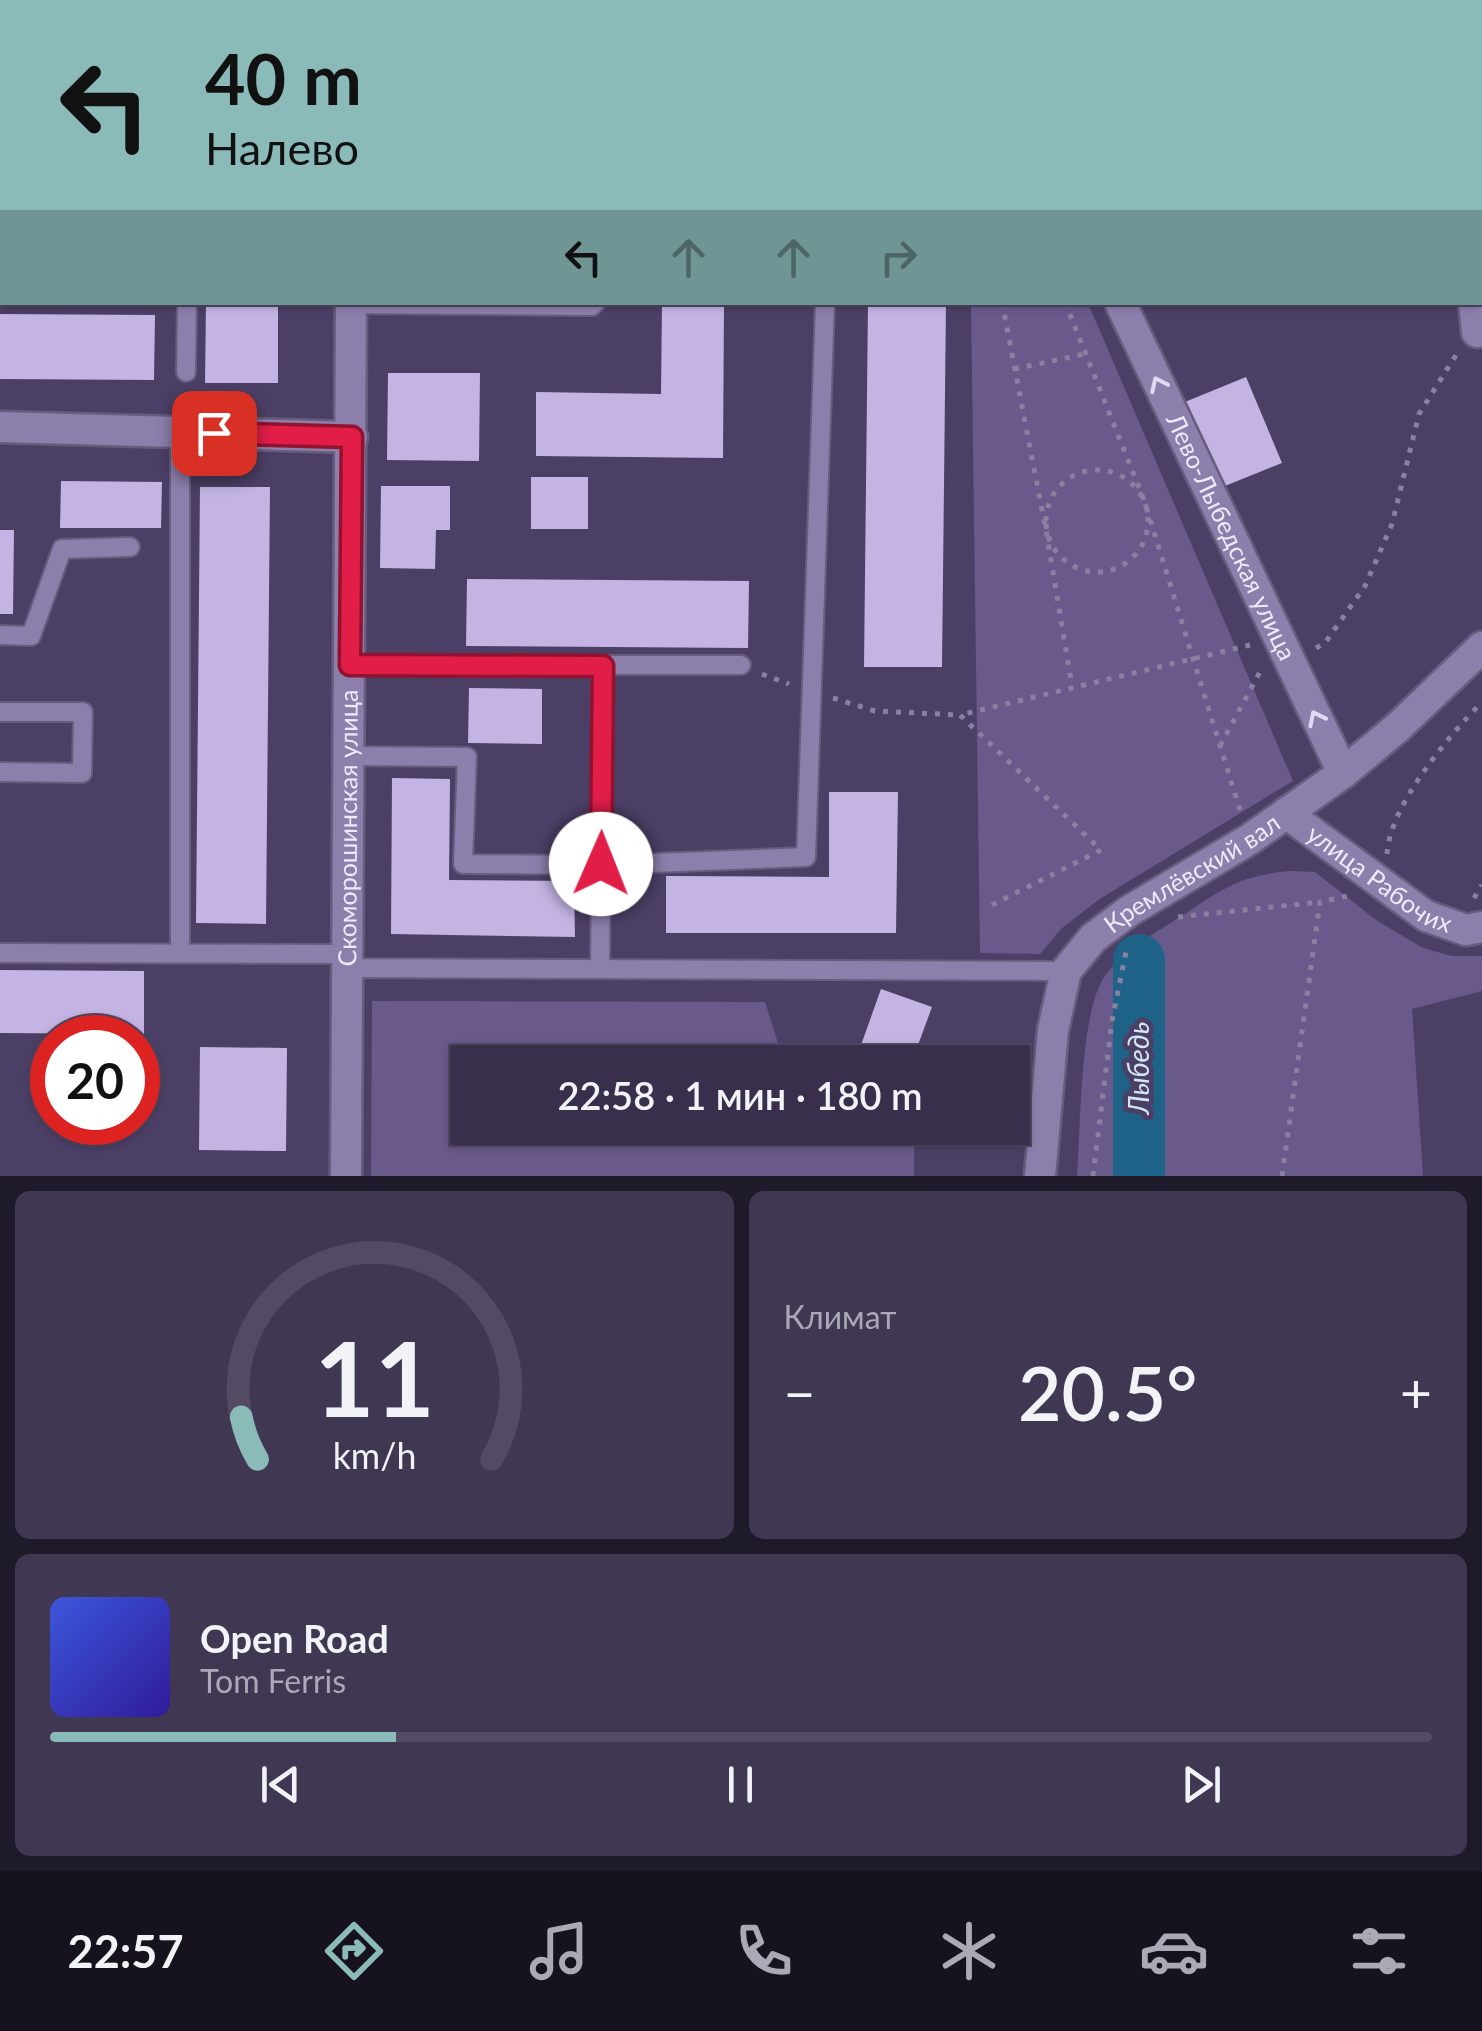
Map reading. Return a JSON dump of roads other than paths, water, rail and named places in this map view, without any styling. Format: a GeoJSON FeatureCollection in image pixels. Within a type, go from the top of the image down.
{"type":"FeatureCollection","features":[{"type":"Feature","properties":{"kind":"street","name":"Скоморошинская улица"},"geometry":{"type":"LineString","coordinates":[[346,1176],[351,305]]}},
{"type":"Feature","properties":{"kind":"street","name":"Лево-Лыбедская улица"},"geometry":{"type":"LineString","coordinates":[[1121,305],[1343,774]]}},
{"type":"Feature","properties":{"kind":"street"},"geometry":{"type":"LineString","coordinates":[[0,427],[352,437]]}},
{"type":"Feature","properties":{"kind":"street","name":"Кремлёвский вал"},"geometry":{"type":"LineString","coordinates":[[1040,1176],[1053,1030],[1066,971],[1094,938],[1129,911],[1250,839],[1343,774],[1482,647]]}},
{"type":"Feature","properties":{"kind":"street","name":"улица Рабочих"},"geometry":{"type":"LineString","coordinates":[[1286,813],[1426,916],[1466,930],[1482,927]]}},
{"type":"Feature","properties":{"kind":"lane"},"geometry":{"type":"LineString","coordinates":[[186,305],[186,372]]}},
{"type":"Feature","properties":{"kind":"lane"},"geometry":{"type":"LineString","coordinates":[[512,305],[593,305]]}},
{"type":"Feature","properties":{"kind":"lane"},"geometry":{"type":"LineString","coordinates":[[349,756],[468,758],[462,864],[806,857],[825,305]]}},
{"type":"Feature","properties":{"kind":"lane"},"geometry":{"type":"LineString","coordinates":[[180,432],[180,954]]}},
{"type":"Feature","properties":{"kind":"lane"},"geometry":{"type":"LineString","coordinates":[[0,635],[31,636],[62,549],[130,548]]}},
{"type":"Feature","properties":{"kind":"lane"},"geometry":{"type":"LineString","coordinates":[[350,665],[740,666]]}},
{"type":"Feature","properties":{"kind":"lane"},"geometry":{"type":"LineString","coordinates":[[600,969],[603,666]]}},
{"type":"Feature","properties":{"kind":"lane"},"geometry":{"type":"LineString","coordinates":[[0,712],[84,712],[82,772],[0,772]]}},
{"type":"Feature","properties":{"kind":"lane"},"geometry":{"type":"LineString","coordinates":[[0,953],[180,954],[600,969],[1066,971]]}},
{"type":"Feature","properties":{"kind":"waterway","name":"Лыбедь"},"geometry":{"type":"LineString","coordinates":[[1139,960],[1139,1176]]}}]}
